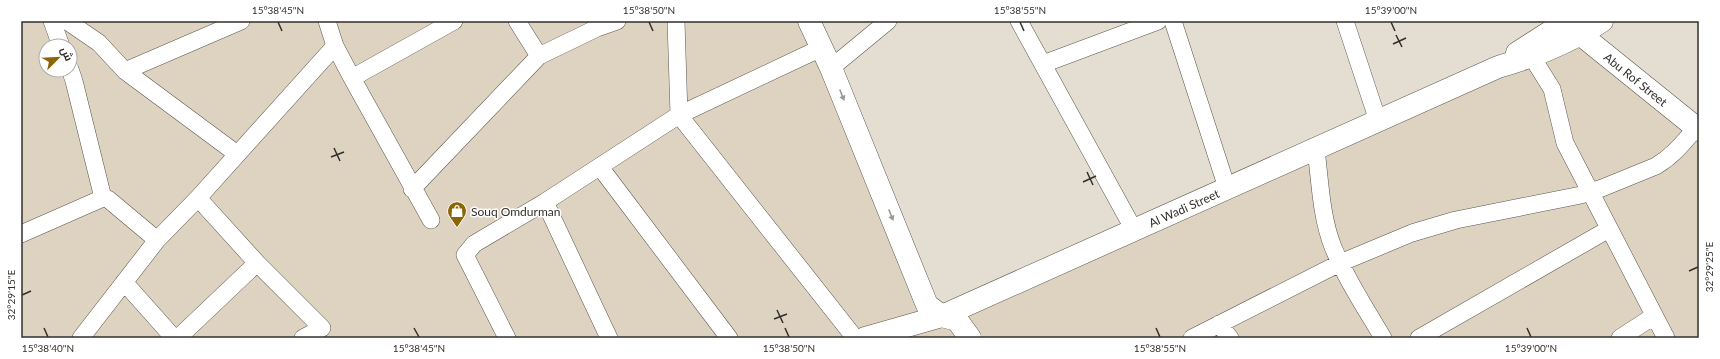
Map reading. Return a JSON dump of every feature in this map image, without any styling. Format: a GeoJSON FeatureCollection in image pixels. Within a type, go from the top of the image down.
{"type":"FeatureCollection","features":[{"type":"Feature","properties":{"kind":"main road"},"geometry":{"type":"LineString","coordinates":[[809,21],[831,68],[927,305],[942,316],[957,320],[970,338]]}},
{"type":"Feature","properties":{"kind":"main road"},"geometry":{"type":"LineString","coordinates":[[1498,67],[1527,46],[1570,25],[1602,21]]}},
{"type":"Feature","properties":{"kind":"main road"},"geometry":{"type":"LineString","coordinates":[[1498,67],[1532,58],[1570,25]]}},
{"type":"Feature","properties":{"kind":"main road","name":"Abu Rof Street"},"geometry":{"type":"LineString","coordinates":[[1570,25],[1698,129]]}},
{"type":"Feature","properties":{"kind":"main road","name":"Al Wadi Street"},"geometry":{"type":"LineString","coordinates":[[865,338],[942,316],[1498,67]]}},
{"type":"Feature","properties":{"kind":"street"},"geometry":{"type":"LineString","coordinates":[[52,21],[58,38]]}},
{"type":"Feature","properties":{"kind":"street"},"geometry":{"type":"LineString","coordinates":[[67,21],[99,43],[125,71],[237,154]]}},
{"type":"Feature","properties":{"kind":"street"},"geometry":{"type":"LineString","coordinates":[[125,71],[242,21]]}},
{"type":"Feature","properties":{"kind":"street"},"geometry":{"type":"LineString","coordinates":[[327,21],[335,46],[412,189],[431,220]]}},
{"type":"Feature","properties":{"kind":"street"},"geometry":{"type":"LineString","coordinates":[[352,78],[454,21]]}},
{"type":"Feature","properties":{"kind":"street"},"geometry":{"type":"LineString","coordinates":[[517,21],[539,56]]}},
{"type":"Feature","properties":{"kind":"street"},"geometry":{"type":"LineString","coordinates":[[412,189],[539,56],[597,25],[617,21]]}},
{"type":"Feature","properties":{"kind":"street"},"geometry":{"type":"LineString","coordinates":[[676,21],[679,115],[855,338]]}},
{"type":"Feature","properties":{"kind":"street"},"geometry":{"type":"LineString","coordinates":[[831,68],[888,21]]}},
{"type":"Feature","properties":{"kind":"street"},"geometry":{"type":"LineString","coordinates":[[1019,21],[1134,230]]}},
{"type":"Feature","properties":{"kind":"street"},"geometry":{"type":"LineString","coordinates":[[1043,64],[1158,21]]}},
{"type":"Feature","properties":{"kind":"street"},"geometry":{"type":"LineString","coordinates":[[1173,21],[1227,188]]}},
{"type":"Feature","properties":{"kind":"street"},"geometry":{"type":"LineString","coordinates":[[1345,21],[1378,120]]}},
{"type":"Feature","properties":{"kind":"street"},"geometry":{"type":"LineString","coordinates":[[81,338],[156,240],[198,198],[335,46]]}},
{"type":"Feature","properties":{"kind":"street"},"geometry":{"type":"LineString","coordinates":[[507,338],[465,255],[474,244],[545,202],[679,115],[821,48]]}},
{"type":"Feature","properties":{"kind":"street"},"geometry":{"type":"LineString","coordinates":[[1532,58],[1552,89],[1565,143],[1666,338]]}},
{"type":"Feature","properties":{"kind":"street"},"geometry":{"type":"LineString","coordinates":[[73,78],[103,198]]}},
{"type":"Feature","properties":{"kind":"street"},"geometry":{"type":"LineString","coordinates":[[1192,338],[1340,263],[1432,226],[1591,192],[1660,164],[1672,156],[1698,129]]}},
{"type":"Feature","properties":{"kind":"street"},"geometry":{"type":"LineString","coordinates":[[1316,149],[1328,230],[1333,246],[1340,263],[1383,338]]}},
{"type":"Feature","properties":{"kind":"street"},"geometry":{"type":"LineString","coordinates":[[600,167],[729,338]]}},
{"type":"Feature","properties":{"kind":"street"},"geometry":{"type":"LineString","coordinates":[[21,234],[103,198],[108,199],[156,240]]}},
{"type":"Feature","properties":{"kind":"street"},"geometry":{"type":"LineString","coordinates":[[198,198],[257,263],[322,328],[302,338]]}},
{"type":"Feature","properties":{"kind":"street"},"geometry":{"type":"LineString","coordinates":[[545,202],[609,338]]}},
{"type":"Feature","properties":{"kind":"street"},"geometry":{"type":"LineString","coordinates":[[1419,338],[1609,229]]}},
{"type":"Feature","properties":{"kind":"street"},"geometry":{"type":"LineString","coordinates":[[124,282],[173,337],[179,337],[257,263]]}},
{"type":"Feature","properties":{"kind":"street"},"geometry":{"type":"LineString","coordinates":[[1620,338],[1654,316]]}},
{"type":"Feature","properties":{"kind":"street"},"geometry":{"type":"LineString","coordinates":[[1219,324],[1230,338]]}},
{"type":"Feature","properties":{"kind":"shaded area","name":"Souq Omdurman"},"geometry":{"type":"Polygon","coordinates":[[[21,21],[805,21],[928,314],[1584,22],[1699,141],[1699,338],[21,338],[21,21]]]}},
{"type":"Feature","properties":{"kind":"place","name":"Souq Omdurman"},"geometry":{"type":"Point","coordinates":[457,228]}}]}
